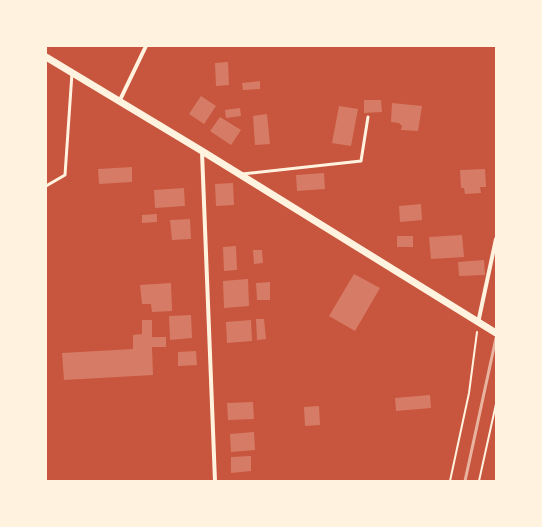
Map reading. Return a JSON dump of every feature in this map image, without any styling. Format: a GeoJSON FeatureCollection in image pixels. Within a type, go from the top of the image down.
{"type":"FeatureCollection","features":[{"type":"Feature","properties":{"kind":"street"},"geometry":{"type":"LineString","coordinates":[[119,102],[146,46]]}},
{"type":"Feature","properties":{"kind":"street"},"geometry":{"type":"LineString","coordinates":[[46,57],[202,151],[496,333]]}},
{"type":"Feature","properties":{"kind":"street"},"geometry":{"type":"LineString","coordinates":[[202,151],[215,481]]}},
{"type":"Feature","properties":{"kind":"street"},"geometry":{"type":"LineString","coordinates":[[478,323],[496,239]]}},
{"type":"Feature","properties":{"kind":"lane"},"geometry":{"type":"LineString","coordinates":[[46,186],[64,175],[72,73]]}},
{"type":"Feature","properties":{"kind":"lane"},"geometry":{"type":"LineString","coordinates":[[240,175],[361,161],[368,118]]}},
{"type":"Feature","properties":{"kind":"path"},"geometry":{"type":"LineString","coordinates":[[450,481],[469,393],[478,323]]}},
{"type":"Feature","properties":{"kind":"path"},"geometry":{"type":"LineString","coordinates":[[479,481],[496,404]]}},
{"type":"Feature","properties":{"kind":"building"},"geometry":{"type":"Polygon","coordinates":[[[228,62],[229,85],[216,86],[215,63],[228,62]]]}},
{"type":"Feature","properties":{"kind":"building"},"geometry":{"type":"Polygon","coordinates":[[[260,81],[260,89],[243,90],[242,83],[260,81]]]}},
{"type":"Feature","properties":{"kind":"building"},"geometry":{"type":"Polygon","coordinates":[[[201,96],[216,106],[204,124],[189,114],[201,96]]]}},
{"type":"Feature","properties":{"kind":"building"},"geometry":{"type":"Polygon","coordinates":[[[364,100],[381,100],[382,112],[364,113],[364,100]]]}},
{"type":"Feature","properties":{"kind":"building"},"geometry":{"type":"Polygon","coordinates":[[[392,103],[422,106],[418,131],[401,130],[402,126],[399,123],[391,122],[392,103]]]}},
{"type":"Feature","properties":{"kind":"building"},"geometry":{"type":"Polygon","coordinates":[[[339,106],[358,109],[351,146],[332,143],[339,106]]]}},
{"type":"Feature","properties":{"kind":"building"},"geometry":{"type":"Polygon","coordinates":[[[240,108],[241,116],[226,118],[225,110],[240,108]]]}},
{"type":"Feature","properties":{"kind":"building"},"geometry":{"type":"Polygon","coordinates":[[[267,114],[270,144],[255,145],[253,116],[267,114]]]}},
{"type":"Feature","properties":{"kind":"building"},"geometry":{"type":"Polygon","coordinates":[[[220,117],[241,130],[231,145],[210,131],[220,117]]]}},
{"type":"Feature","properties":{"kind":"building"},"geometry":{"type":"Polygon","coordinates":[[[132,167],[132,182],[99,184],[98,169],[132,167]]]}},
{"type":"Feature","properties":{"kind":"building"},"geometry":{"type":"Polygon","coordinates":[[[485,169],[486,187],[480,187],[481,193],[465,194],[464,188],[461,188],[460,170],[485,169]]]}},
{"type":"Feature","properties":{"kind":"building"},"geometry":{"type":"Polygon","coordinates":[[[324,173],[325,189],[297,191],[296,175],[324,173]]]}},
{"type":"Feature","properties":{"kind":"building"},"geometry":{"type":"Polygon","coordinates":[[[233,183],[234,205],[216,206],[215,184],[233,183]]]}},
{"type":"Feature","properties":{"kind":"building"},"geometry":{"type":"Polygon","coordinates":[[[184,188],[185,206],[155,208],[154,190],[184,188]]]}},
{"type":"Feature","properties":{"kind":"building"},"geometry":{"type":"Polygon","coordinates":[[[421,204],[422,220],[400,222],[399,206],[421,204]]]}},
{"type":"Feature","properties":{"kind":"building"},"geometry":{"type":"Polygon","coordinates":[[[157,214],[157,222],[142,223],[142,215],[157,214]]]}},
{"type":"Feature","properties":{"kind":"building"},"geometry":{"type":"Polygon","coordinates":[[[190,219],[191,239],[172,240],[170,220],[190,219]]]}},
{"type":"Feature","properties":{"kind":"building"},"geometry":{"type":"Polygon","coordinates":[[[462,235],[464,257],[431,259],[429,237],[462,235]]]}},
{"type":"Feature","properties":{"kind":"building"},"geometry":{"type":"Polygon","coordinates":[[[397,236],[413,236],[413,247],[397,247],[397,236]]]}},
{"type":"Feature","properties":{"kind":"building"},"geometry":{"type":"Polygon","coordinates":[[[236,246],[237,270],[224,271],[223,247],[236,246]]]}},
{"type":"Feature","properties":{"kind":"building"},"geometry":{"type":"Polygon","coordinates":[[[253,250],[262,250],[263,263],[254,264],[253,250]]]}},
{"type":"Feature","properties":{"kind":"building"},"geometry":{"type":"Polygon","coordinates":[[[484,260],[485,275],[459,276],[458,262],[484,260]]]}},
{"type":"Feature","properties":{"kind":"building"},"geometry":{"type":"Polygon","coordinates":[[[354,274],[380,288],[355,331],[329,316],[354,274]]]}},
{"type":"Feature","properties":{"kind":"building"},"geometry":{"type":"Polygon","coordinates":[[[248,279],[249,306],[224,308],[223,281],[248,279]]]}},
{"type":"Feature","properties":{"kind":"building"},"geometry":{"type":"Polygon","coordinates":[[[270,282],[270,300],[257,300],[256,283],[270,282]]]}},
{"type":"Feature","properties":{"kind":"building"},"geometry":{"type":"Polygon","coordinates":[[[171,283],[172,311],[152,312],[151,304],[142,304],[140,285],[171,283]]]}},
{"type":"Feature","properties":{"kind":"building"},"geometry":{"type":"Polygon","coordinates":[[[191,315],[192,338],[170,340],[169,316],[191,315]]]}},
{"type":"Feature","properties":{"kind":"building"},"geometry":{"type":"Polygon","coordinates":[[[256,319],[264,319],[266,339],[257,340],[256,319]]]}},
{"type":"Feature","properties":{"kind":"building"},"geometry":{"type":"Polygon","coordinates":[[[142,320],[152,320],[152,337],[166,337],[166,347],[152,347],[153,375],[64,380],[62,353],[133,349],[133,335],[142,334],[142,320]]]}},
{"type":"Feature","properties":{"kind":"building"},"geometry":{"type":"Polygon","coordinates":[[[251,320],[252,341],[227,343],[226,322],[251,320]]]}},
{"type":"Feature","properties":{"kind":"building"},"geometry":{"type":"Polygon","coordinates":[[[196,351],[197,365],[178,366],[178,352],[196,351]]]}},
{"type":"Feature","properties":{"kind":"building"},"geometry":{"type":"Polygon","coordinates":[[[430,395],[431,408],[396,411],[395,398],[430,395]]]}},
{"type":"Feature","properties":{"kind":"building"},"geometry":{"type":"Polygon","coordinates":[[[253,402],[254,419],[228,420],[227,403],[253,402]]]}},
{"type":"Feature","properties":{"kind":"building"},"geometry":{"type":"Polygon","coordinates":[[[319,406],[320,425],[305,426],[304,407],[319,406]]]}},
{"type":"Feature","properties":{"kind":"building"},"geometry":{"type":"Polygon","coordinates":[[[254,432],[255,450],[231,452],[230,434],[254,432]]]}},
{"type":"Feature","properties":{"kind":"building"},"geometry":{"type":"Polygon","coordinates":[[[251,456],[251,471],[231,473],[231,457],[251,456]]]}},
{"type":"Feature","properties":{"kind":"railway"},"geometry":{"type":"LineString","coordinates":[[465,481],[496,338]]}}]}
